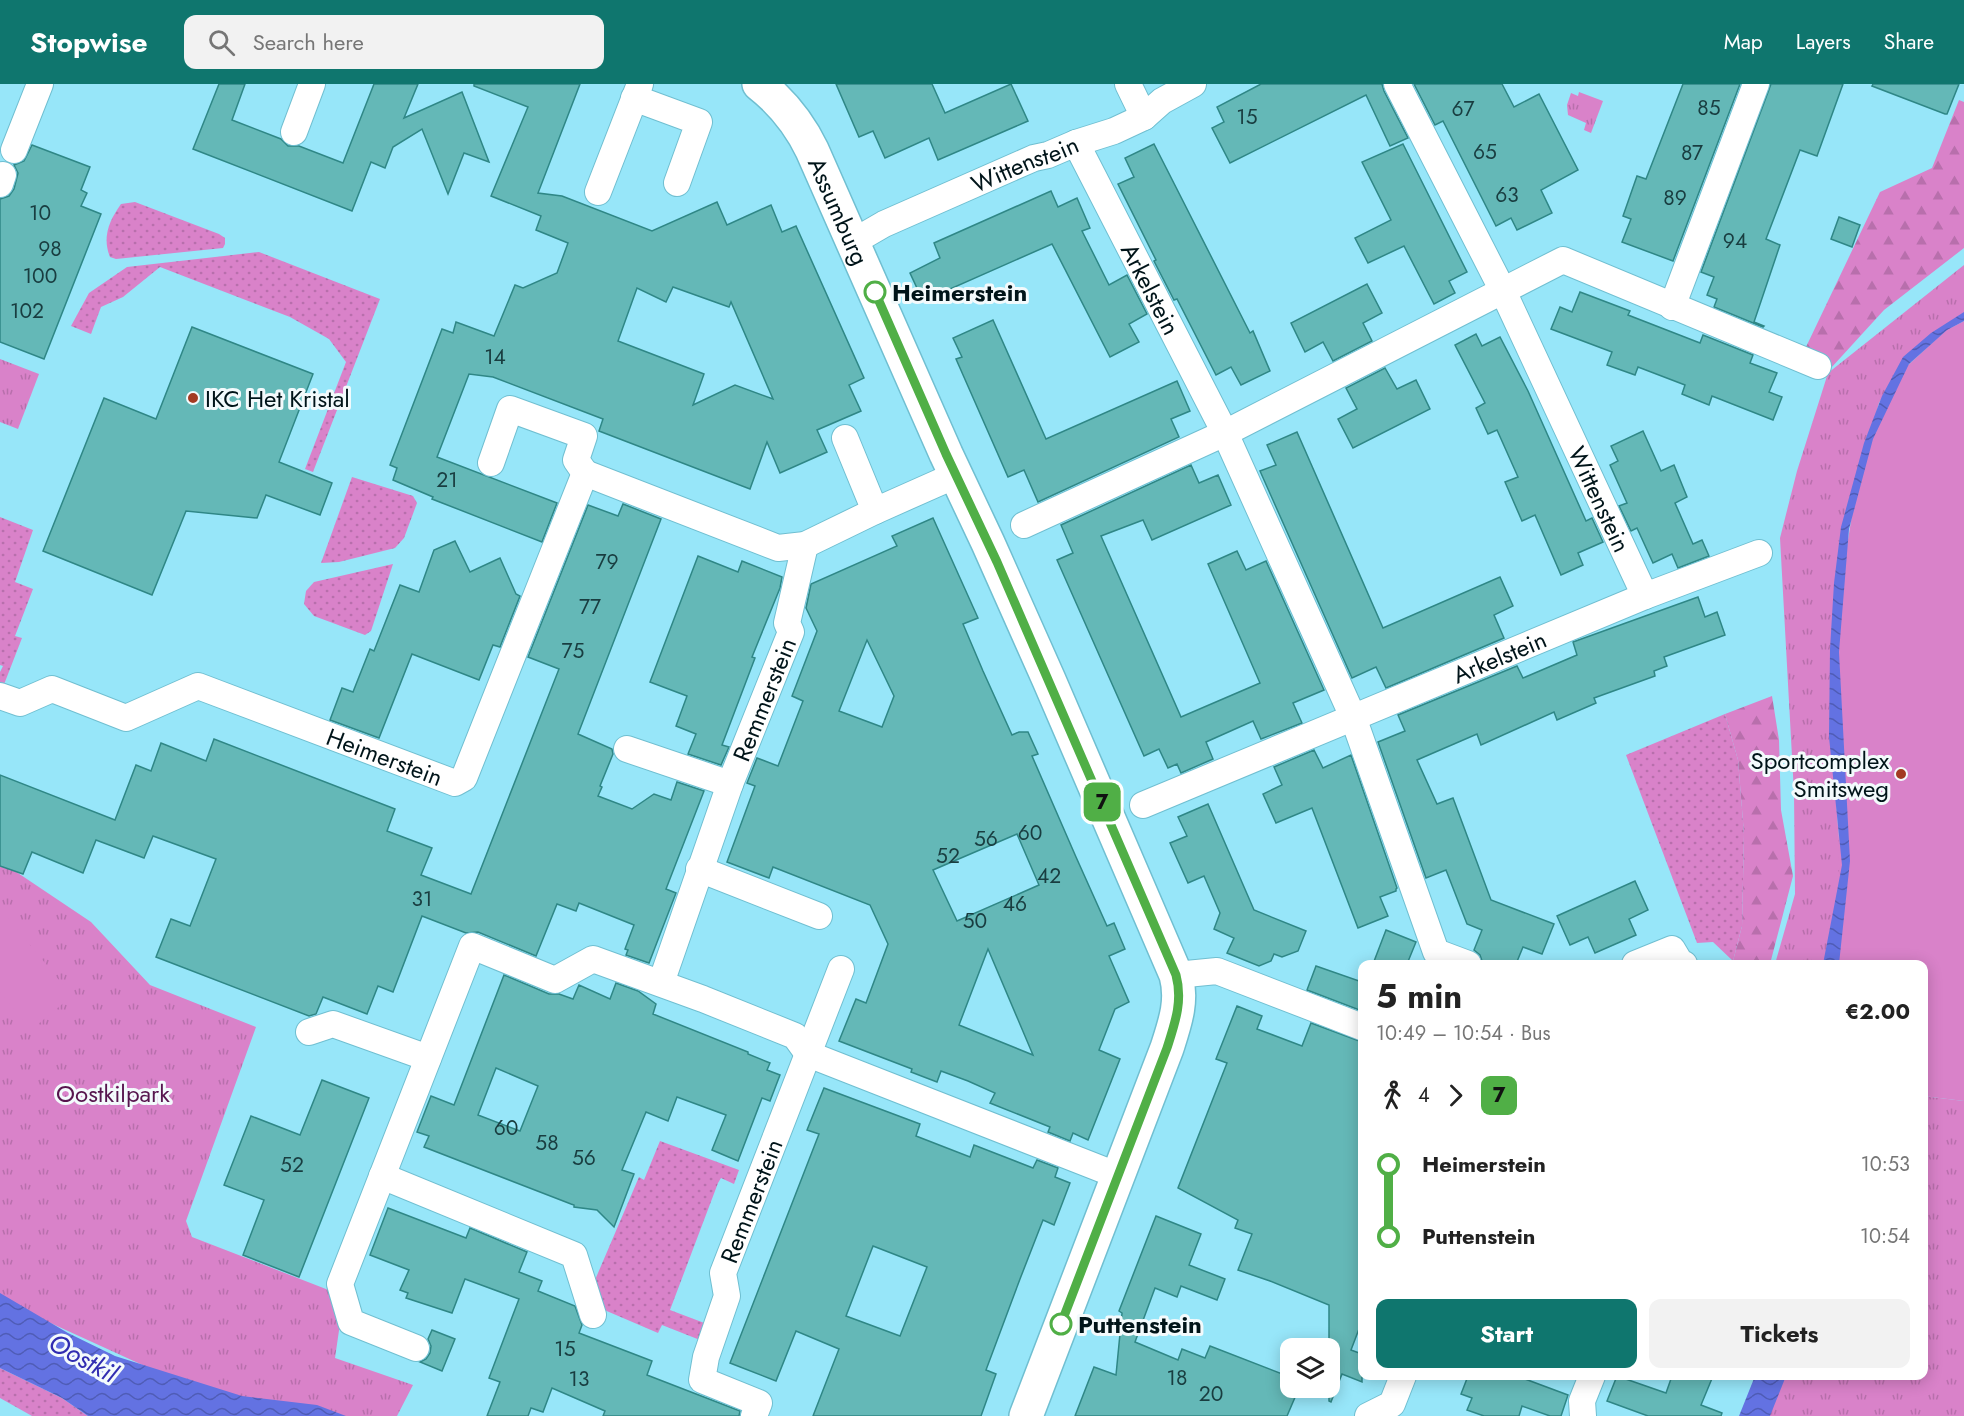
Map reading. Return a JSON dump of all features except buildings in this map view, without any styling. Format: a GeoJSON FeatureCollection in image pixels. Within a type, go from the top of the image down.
{"type":"FeatureCollection","features":[{"type":"Feature","properties":{"kind":"street"},"geometry":{"type":"LineString","coordinates":[[14,150],[40,84]]}},
{"type":"Feature","properties":{"kind":"street"},"geometry":{"type":"LineString","coordinates":[[294,132],[312,84]]}},
{"type":"Feature","properties":{"kind":"street","name":"Assumburg"},"geometry":{"type":"LineString","coordinates":[[759,84],[785,107],[802,129],[1044,670],[1179,986],[1179,1005],[1174,1026],[1026,1416]]}},
{"type":"Feature","properties":{"kind":"street"},"geometry":{"type":"LineString","coordinates":[[1128,84],[1144,117]]}},
{"type":"Feature","properties":{"kind":"street","name":"Wittenstein"},"geometry":{"type":"LineString","coordinates":[[853,242],[884,224],[1034,158],[1114,131],[1144,117],[1162,101],[1193,84]]}},
{"type":"Feature","properties":{"kind":"street","name":"Wittenstein"},"geometry":{"type":"LineString","coordinates":[[1397,84],[1503,291],[1645,596]]}},
{"type":"Feature","properties":{"kind":"street"},"geometry":{"type":"LineString","coordinates":[[1672,307],[1756,84]]}},
{"type":"Feature","properties":{"kind":"street"},"geometry":{"type":"LineString","coordinates":[[597,192],[637,91],[699,122],[677,183]]}},
{"type":"Feature","properties":{"kind":"street","name":"Arkelstein"},"geometry":{"type":"LineString","coordinates":[[1076,143],[1225,433],[1353,717],[1436,952],[1451,960]]}},
{"type":"Feature","properties":{"kind":"street"},"geometry":{"type":"LineString","coordinates":[[1024,525],[1225,433],[1563,260],[1818,366]]}},
{"type":"Feature","properties":{"kind":"street"},"geometry":{"type":"LineString","coordinates":[[491,463],[510,408],[584,436],[576,460],[585,473],[778,548],[805,545],[874,511],[956,475]]}},
{"type":"Feature","properties":{"kind":"street"},"geometry":{"type":"LineString","coordinates":[[845,438],[874,511]]}},
{"type":"Feature","properties":{"kind":"street","name":"Heimerstein"},"geometry":{"type":"LineString","coordinates":[[0,696],[20,703],[52,689],[126,718],[198,686],[455,783],[464,778],[585,473]]}},
{"type":"Feature","properties":{"kind":"street","name":"Remmerstein"},"geometry":{"type":"LineString","coordinates":[[661,983],[730,784],[791,632],[787,623],[805,545]]}},
{"type":"Feature","properties":{"kind":"street"},"geometry":{"type":"LineString","coordinates":[[1645,596],[1759,553]]}},
{"type":"Feature","properties":{"kind":"street","name":"Arkelstein"},"geometry":{"type":"LineString","coordinates":[[1143,805],[1645,596]]}},
{"type":"Feature","properties":{"kind":"street","name":"Remmerstein"},"geometry":{"type":"LineString","coordinates":[[627,749],[730,784]]}},
{"type":"Feature","properties":{"kind":"street"},"geometry":{"type":"LineString","coordinates":[[699,869],[819,916]]}},
{"type":"Feature","properties":{"kind":"street"},"geometry":{"type":"LineString","coordinates":[[416,1348],[348,1331],[339,1284],[472,946],[555,980],[593,959],[661,983],[795,1036],[808,1054],[1119,1176]]}},
{"type":"Feature","properties":{"kind":"street"},"geometry":{"type":"LineString","coordinates":[[1645,960],[1672,949],[1679,960]]}},
{"type":"Feature","properties":{"kind":"street","name":"Remmerstein"},"geometry":{"type":"LineString","coordinates":[[754,1416],[759,1403],[702,1380],[706,1357],[727,1296],[723,1273],[841,969]]}},
{"type":"Feature","properties":{"kind":"street"},"geometry":{"type":"LineString","coordinates":[[1176,975],[1217,970],[1358,1025]]}},
{"type":"Feature","properties":{"kind":"street"},"geometry":{"type":"LineString","coordinates":[[309,1032],[333,1024],[428,1058]]}},
{"type":"Feature","properties":{"kind":"street"},"geometry":{"type":"LineString","coordinates":[[382,1176],[574,1255],[593,1315]]}},
{"type":"Feature","properties":{"kind":"street"},"geometry":{"type":"LineString","coordinates":[[1368,1416],[1392,1404],[1401,1380]]}},
{"type":"Feature","properties":{"kind":"street"},"geometry":{"type":"LineString","coordinates":[[1583,1416],[1582,1401],[1590,1380]]}},
{"type":"Feature","properties":{"kind":"green space"},"geometry":{"type":"Polygon","coordinates":[[[1579,92],[1603,101],[1591,133],[1584,130],[1586,123],[1568,115],[1567,105],[1571,93],[1578,96],[1579,92]]]}},
{"type":"Feature","properties":{"kind":"green space"},"geometry":{"type":"Polygon","coordinates":[[[1959,100],[1964,102],[1964,248],[1884,310],[1831,368],[1809,355],[1806,347],[1880,192],[1932,168],[1959,100]]]}},
{"type":"Feature","properties":{"kind":"green space"},"geometry":{"type":"Polygon","coordinates":[[[135,202],[219,234],[225,238],[225,244],[223,248],[116,259],[110,257],[107,236],[110,223],[121,204],[135,202]]]}},
{"type":"Feature","properties":{"kind":"green space"},"geometry":{"type":"Polygon","coordinates":[[[259,252],[380,299],[313,472],[305,469],[346,362],[329,339],[290,317],[160,267],[123,297],[101,307],[91,334],[71,326],[89,293],[127,267],[259,252]]]}},
{"type":"Feature","properties":{"kind":"green space"},"geometry":{"type":"Polygon","coordinates":[[[1964,265],[1964,320],[1910,353],[1879,403],[1844,525],[1831,734],[1841,866],[1834,960],[1776,960],[1795,894],[1794,793],[1780,538],[1797,471],[1828,373],[1964,265]]]}},
{"type":"Feature","properties":{"kind":"green space","name":"Sportcomplex Smitsweg"},"geometry":{"type":"Polygon","coordinates":[[[1964,321],[1964,1101],[1928,1097],[1928,960],[1836,960],[1840,926],[1835,621],[1856,490],[1881,407],[1905,368],[1945,331],[1964,321]]]}},
{"type":"Feature","properties":{"kind":"green space"},"geometry":{"type":"Polygon","coordinates":[[[0,359],[39,374],[18,429],[0,422],[0,359]]]}},
{"type":"Feature","properties":{"kind":"green space"},"geometry":{"type":"Polygon","coordinates":[[[352,477],[413,496],[417,503],[404,538],[395,548],[339,562],[321,563],[352,477]]]}},
{"type":"Feature","properties":{"kind":"green space"},"geometry":{"type":"Polygon","coordinates":[[[0,517],[33,530],[15,582],[33,589],[15,636],[22,638],[3,687],[0,686],[0,672],[3,666],[0,665],[0,517]]]}},
{"type":"Feature","properties":{"kind":"green space"},"geometry":{"type":"Polygon","coordinates":[[[393,564],[371,631],[365,635],[314,616],[304,604],[306,591],[314,582],[393,564]]]}},
{"type":"Feature","properties":{"kind":"green space"},"geometry":{"type":"Polygon","coordinates":[[[1772,696],[1779,740],[1781,810],[1793,876],[1771,960],[1733,960],[1742,926],[1744,834],[1738,760],[1725,714],[1772,696]]]}},
{"type":"Feature","properties":{"kind":"green space"},"geometry":{"type":"Polygon","coordinates":[[[1725,714],[1738,760],[1744,834],[1742,926],[1733,960],[1713,942],[1697,943],[1626,755],[1725,714]]]}},
{"type":"Feature","properties":{"kind":"green space","name":"Oostkilpark"},"geometry":{"type":"Polygon","coordinates":[[[0,861],[91,922],[150,985],[256,1027],[186,1221],[192,1237],[344,1296],[335,1358],[413,1385],[397,1416],[191,1416],[160,1373],[0,1300],[0,861]]]}},
{"type":"Feature","properties":{"kind":"green space"},"geometry":{"type":"Polygon","coordinates":[[[0,908],[72,996],[31,1030],[0,992],[0,908]]]}},
{"type":"Feature","properties":{"kind":"green space"},"geometry":{"type":"Polygon","coordinates":[[[1928,1097],[1964,1101],[1964,1416],[1759,1416],[1770,1380],[1928,1380],[1928,1097]]]}},
{"type":"Feature","properties":{"kind":"green space"},"geometry":{"type":"Polygon","coordinates":[[[660,1141],[739,1170],[734,1184],[721,1178],[718,1183],[670,1310],[707,1324],[700,1340],[662,1325],[658,1333],[602,1309],[592,1287],[639,1177],[644,1180],[660,1141]]]}},
{"type":"Feature","properties":{"kind":"green space"},"geometry":{"type":"Polygon","coordinates":[[[0,1368],[62,1398],[88,1416],[32,1416],[0,1398],[0,1368]]]}},
{"type":"Feature","properties":{"kind":"water"},"geometry":{"type":"Polygon","coordinates":[[[1964,312],[1964,321],[1947,330],[1909,364],[1873,439],[1849,529],[1839,652],[1850,861],[1839,960],[1824,960],[1842,865],[1829,737],[1830,649],[1834,583],[1841,527],[1864,443],[1882,396],[1903,357],[1931,333],[1964,312]]]}},
{"type":"Feature","properties":{"kind":"water","name":"Oostkil"},"geometry":{"type":"Polygon","coordinates":[[[0,1293],[68,1333],[115,1356],[242,1396],[317,1405],[346,1416],[88,1416],[62,1398],[0,1368],[0,1293]]]}},
{"type":"Feature","properties":{"kind":"water"},"geometry":{"type":"Polygon","coordinates":[[[1753,1380],[1784,1380],[1770,1416],[1739,1416],[1753,1380]]]}},
{"type":"Feature","properties":{"kind":"bus line","name":"7"},"geometry":{"type":"LineString","coordinates":[[875,292],[1049,680],[1179,986],[1179,1005],[1167,1048],[1061,1324]]}},
{"type":"Feature","properties":{"kind":"place","name":"Heimerstein"},"geometry":{"type":"Point","coordinates":[875,292]}},
{"type":"Feature","properties":{"kind":"place","name":"IKC Het Kristal"},"geometry":{"type":"Point","coordinates":[193,398]}},
{"type":"Feature","properties":{"kind":"place","name":"Sportcomplex Smitsweg"},"geometry":{"type":"Point","coordinates":[1901,774]}},
{"type":"Feature","properties":{"kind":"place","name":"Puttenstein"},"geometry":{"type":"Point","coordinates":[1061,1324]}}]}
